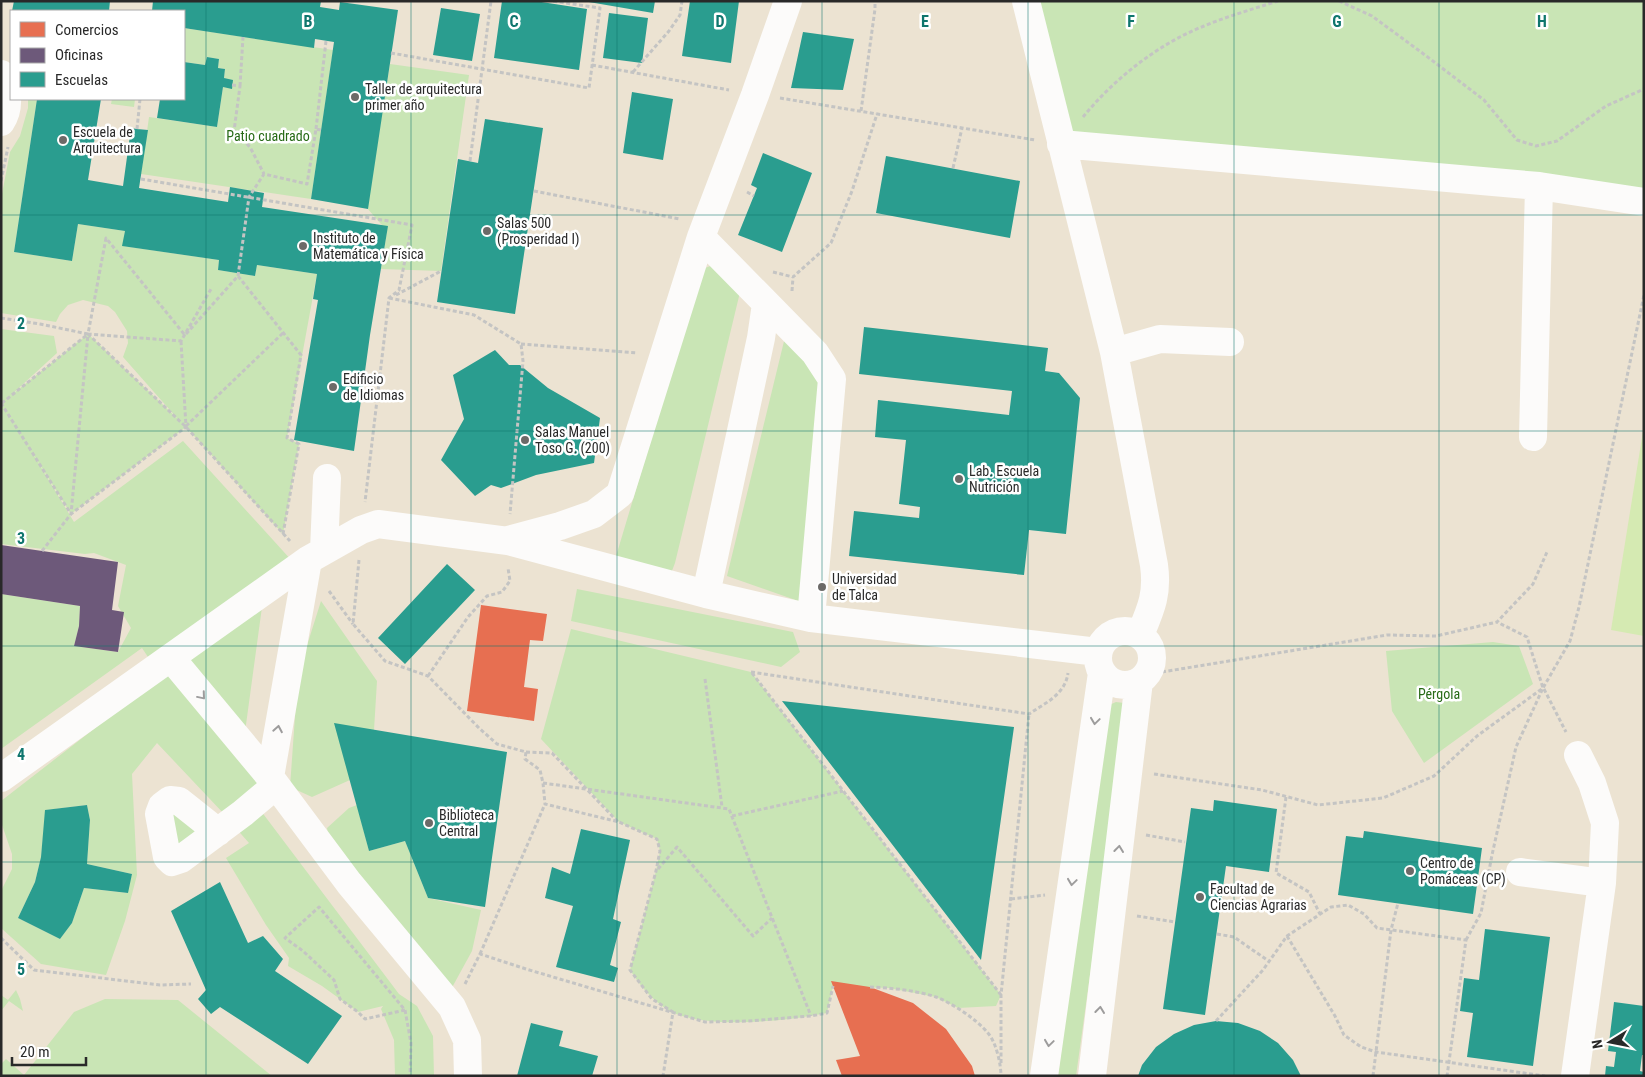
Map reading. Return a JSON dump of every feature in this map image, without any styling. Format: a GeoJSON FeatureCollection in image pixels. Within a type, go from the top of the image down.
{"type":"FeatureCollection","features":[{"type":"Feature","properties":{"kind":"lane"},"geometry":{"type":"LineString","coordinates":[[1026,1],[1114,352],[1157,583],[1151,610],[1140,635]]}},
{"type":"Feature","properties":{"kind":"lane"},"geometry":{"type":"LineString","coordinates":[[508,540],[560,526],[594,514],[620,494],[692,228],[755,95],[784,8]]}},
{"type":"Feature","properties":{"kind":"lane"},"geometry":{"type":"LineString","coordinates":[[1,74],[7,92],[6,114],[1,122]]}},
{"type":"Feature","properties":{"kind":"lane"},"geometry":{"type":"LineString","coordinates":[[1061,144],[1539,186],[1644,202]]}},
{"type":"Feature","properties":{"kind":"lane"},"geometry":{"type":"LineString","coordinates":[[1533,437],[1539,186]]}},
{"type":"Feature","properties":{"kind":"lane"},"geometry":{"type":"LineString","coordinates":[[692,228],[814,353],[832,379],[811,618]]}},
{"type":"Feature","properties":{"kind":"lane"},"geometry":{"type":"LineString","coordinates":[[706,594],[761,338],[766,304]]}},
{"type":"Feature","properties":{"kind":"lane"},"geometry":{"type":"LineString","coordinates":[[1114,352],[1160,339],[1230,342]]}},
{"type":"Feature","properties":{"kind":"lane"},"geometry":{"type":"LineString","coordinates":[[218,832],[243,813],[272,782],[316,556],[327,478]]}},
{"type":"Feature","properties":{"kind":"lane"},"geometry":{"type":"LineString","coordinates":[[1,778],[316,556],[362,530],[378,524],[508,540],[706,594],[811,618],[1100,663]]}},
{"type":"Feature","properties":{"kind":"lane"},"geometry":{"type":"LineString","coordinates":[[1044,1076],[1071,892],[1102,643],[1110,635],[1120,631],[1130,631],[1140,635],[1147,643],[1151,654],[1151,665],[1143,678],[1092,1076]]}},
{"type":"Feature","properties":{"kind":"lane"},"geometry":{"type":"LineString","coordinates":[[171,658],[272,782],[350,883],[452,1006],[467,1040],[468,1076]]}},
{"type":"Feature","properties":{"kind":"lane"},"geometry":{"type":"LineString","coordinates":[[1100,663],[1109,680],[1119,685],[1129,685],[1143,678]]}},
{"type":"Feature","properties":{"kind":"lane"},"geometry":{"type":"LineString","coordinates":[[1575,1076],[1602,884],[1605,823],[1592,783],[1578,755]]}},
{"type":"Feature","properties":{"kind":"lane"},"geometry":{"type":"LineString","coordinates":[[1520,872],[1602,884]]}},
{"type":"Feature","properties":{"kind":"path"},"geometry":{"type":"LineString","coordinates":[[470,161],[492,1]]}},
{"type":"Feature","properties":{"kind":"path"},"geometry":{"type":"LineString","coordinates":[[391,53],[589,88],[600,8],[552,1]]}},
{"type":"Feature","properties":{"kind":"path"},"geometry":{"type":"LineString","coordinates":[[633,72],[669,31],[680,14],[682,1]]}},
{"type":"Feature","properties":{"kind":"path"},"geometry":{"type":"LineString","coordinates":[[861,112],[876,9],[875,1]]}},
{"type":"Feature","properties":{"kind":"path"},"geometry":{"type":"LineString","coordinates":[[592,65],[755,95],[1061,144],[1108,88],[1154,52],[1203,26],[1278,1]]}},
{"type":"Feature","properties":{"kind":"path"},"geometry":{"type":"LineString","coordinates":[[1339,1],[1372,16],[1425,54],[1484,100],[1517,140],[1536,146],[1557,141],[1606,106],[1644,89]]}},
{"type":"Feature","properties":{"kind":"path"},"geometry":{"type":"LineString","coordinates":[[243,37],[240,86],[234,131],[250,147],[264,174],[308,184],[326,41]]}},
{"type":"Feature","properties":{"kind":"path"},"geometry":{"type":"LineString","coordinates":[[232,85],[240,86]]}},
{"type":"Feature","properties":{"kind":"path"},"geometry":{"type":"LineString","coordinates":[[138,129],[140,100]]}},
{"type":"Feature","properties":{"kind":"path"},"geometry":{"type":"LineString","coordinates":[[769,271],[793,277],[831,243],[852,191],[877,114]]}},
{"type":"Feature","properties":{"kind":"path"},"geometry":{"type":"LineString","coordinates":[[953,168],[962,128]]}},
{"type":"Feature","properties":{"kind":"path"},"geometry":{"type":"LineString","coordinates":[[316,130],[321,130]]}},
{"type":"Feature","properties":{"kind":"path"},"geometry":{"type":"LineString","coordinates":[[182,338],[238,276],[249,197],[264,174]]}},
{"type":"Feature","properties":{"kind":"path"},"geometry":{"type":"LineString","coordinates":[[141,179],[412,225],[399,290],[389,298],[353,624],[385,661],[428,676],[497,744],[526,752],[552,753],[619,822]]}},
{"type":"Feature","properties":{"kind":"path"},"geometry":{"type":"LineString","coordinates":[[534,190],[692,228]]}},
{"type":"Feature","properties":{"kind":"path"},"geometry":{"type":"LineString","coordinates":[[71,514],[88,334],[106,238],[182,338]]}},
{"type":"Feature","properties":{"kind":"path"},"geometry":{"type":"LineString","coordinates":[[389,298],[441,271]]}},
{"type":"Feature","properties":{"kind":"path"},"geometry":{"type":"LineString","coordinates":[[238,276],[301,355],[287,438],[299,444],[284,534]]}},
{"type":"Feature","properties":{"kind":"path"},"geometry":{"type":"LineString","coordinates":[[186,427],[182,338],[211,289]]}},
{"type":"Feature","properties":{"kind":"path"},"geometry":{"type":"LineString","coordinates":[[1447,1076],[1466,940],[1481,914],[1516,747],[1543,688],[1570,641],[1579,607],[1644,295]]}},
{"type":"Feature","properties":{"kind":"path"},"geometry":{"type":"LineString","coordinates":[[389,298],[474,315],[521,344],[638,354]]}},
{"type":"Feature","properties":{"kind":"path"},"geometry":{"type":"LineString","coordinates":[[1,318],[88,334],[182,338]]}},
{"type":"Feature","properties":{"kind":"path"},"geometry":{"type":"LineString","coordinates":[[42,552],[71,514],[186,427],[283,332]]}},
{"type":"Feature","properties":{"kind":"path"},"geometry":{"type":"LineString","coordinates":[[71,514],[2,403],[88,334]]}},
{"type":"Feature","properties":{"kind":"path"},"geometry":{"type":"LineString","coordinates":[[88,334],[186,427],[284,534],[316,556]]}},
{"type":"Feature","properties":{"kind":"path"},"geometry":{"type":"LineString","coordinates":[[517,515],[510,517],[523,361],[521,344]]}},
{"type":"Feature","properties":{"kind":"path"},"geometry":{"type":"LineString","coordinates":[[428,676],[468,617],[487,596],[502,592],[510,581],[508,540]]}},
{"type":"Feature","properties":{"kind":"path"},"geometry":{"type":"LineString","coordinates":[[1143,678],[1387,634],[1436,636],[1497,622],[1533,584],[1547,552]]}},
{"type":"Feature","properties":{"kind":"path"},"geometry":{"type":"LineString","coordinates":[[1497,622],[1527,637],[1543,688],[1578,755]]}},
{"type":"Feature","properties":{"kind":"path"},"geometry":{"type":"LineString","coordinates":[[1001,996],[751,672],[1028,714],[1001,996],[1001,1076]]}},
{"type":"Feature","properties":{"kind":"path"},"geometry":{"type":"LineString","coordinates":[[705,679],[722,808]]}},
{"type":"Feature","properties":{"kind":"path"},"geometry":{"type":"LineString","coordinates":[[1152,774],[1262,790],[1318,805],[1383,798],[1434,776],[1477,736],[1543,688]]}},
{"type":"Feature","properties":{"kind":"path"},"geometry":{"type":"LineString","coordinates":[[452,1006],[480,954],[545,804],[540,770],[525,758],[526,752]]}},
{"type":"Feature","properties":{"kind":"path"},"geometry":{"type":"LineString","coordinates":[[543,783],[729,809],[811,1016]]}},
{"type":"Feature","properties":{"kind":"path"},"geometry":{"type":"LineString","coordinates":[[732,816],[843,791]]}},
{"type":"Feature","properties":{"kind":"path"},"geometry":{"type":"LineString","coordinates":[[1286,797],[1276,873],[1309,892],[1320,914]]}},
{"type":"Feature","properties":{"kind":"path"},"geometry":{"type":"LineString","coordinates":[[545,804],[619,822],[658,839],[660,851],[656,871],[630,970],[652,999],[673,1012]]}},
{"type":"Feature","properties":{"kind":"path"},"geometry":{"type":"LineString","coordinates":[[1145,835],[1186,842]]}},
{"type":"Feature","properties":{"kind":"path"},"geometry":{"type":"LineString","coordinates":[[656,871],[678,847],[753,936],[772,918]]}},
{"type":"Feature","properties":{"kind":"path"},"geometry":{"type":"LineString","coordinates":[[1010,899],[1071,892]]}},
{"type":"Feature","properties":{"kind":"path"},"geometry":{"type":"LineString","coordinates":[[1373,1076],[1391,930],[1398,903]]}},
{"type":"Feature","properties":{"kind":"path"},"geometry":{"type":"LineString","coordinates":[[1216,1021],[1270,962],[1287,936],[1330,907],[1348,905],[1364,914],[1377,928],[1466,940]]}},
{"type":"Feature","properties":{"kind":"path"},"geometry":{"type":"LineString","coordinates":[[405,1010],[365,1019],[340,999],[334,980],[303,950],[285,938],[319,908],[405,1010],[411,1043],[410,1076]]}},
{"type":"Feature","properties":{"kind":"path"},"geometry":{"type":"LineString","coordinates":[[1136,916],[1175,922]]}},
{"type":"Feature","properties":{"kind":"path"},"geometry":{"type":"LineString","coordinates":[[1216,934],[1234,937],[1270,962]]}},
{"type":"Feature","properties":{"kind":"path"},"geometry":{"type":"LineString","coordinates":[[1287,936],[1335,1016],[1344,1035],[1361,1047],[1376,1052],[1545,1076]]}},
{"type":"Feature","properties":{"kind":"path"},"geometry":{"type":"LineString","coordinates":[[1,938],[34,970],[160,984],[190,984]]}},
{"type":"Feature","properties":{"kind":"path"},"geometry":{"type":"LineString","coordinates":[[480,954],[705,1022],[748,1022],[827,1013],[832,986]]}},
{"type":"Feature","properties":{"kind":"path"},"geometry":{"type":"LineString","coordinates":[[870,987],[889,988],[936,997],[958,1008],[988,1033],[1001,1063]]}},
{"type":"Feature","properties":{"kind":"path"},"geometry":{"type":"LineString","coordinates":[[663,1076],[673,1012]]}},
{"type":"Feature","properties":{"kind":"shaded area","name":"Universidad de Talca"},"geometry":{"type":"Polygon","coordinates":[[[1,1],[1644,1],[1644,1076],[1,1076],[1,1]]]}},
{"type":"Feature","properties":{"kind":"green space"},"geometry":{"type":"Polygon","coordinates":[[[1034,1],[1644,1],[1644,188],[1066,139],[1034,1]]]}},
{"type":"Feature","properties":{"kind":"green space","name":"Patio cuadrado"},"geometry":{"type":"Polygon","coordinates":[[[185,28],[333,50],[311,199],[141,174],[149,117],[217,127],[223,87],[231,88],[224,78],[225,69],[218,68],[219,59],[207,57],[205,65],[185,62],[185,28]]]}},
{"type":"Feature","properties":{"kind":"green space"},"geometry":{"type":"Polygon","coordinates":[[[390,64],[469,75],[441,271],[381,269],[387,231],[367,208],[390,64]]]}},
{"type":"Feature","properties":{"kind":"green space"},"geometry":{"type":"Polygon","coordinates":[[[28,100],[37,100],[14,252],[72,261],[78,224],[125,231],[123,246],[219,260],[218,270],[255,276],[257,265],[317,274],[287,438],[299,444],[283,534],[186,427],[71,514],[30,449],[74,522],[183,441],[293,562],[150,660],[142,648],[1,749],[1,594],[80,606],[79,626],[74,646],[118,652],[131,628],[118,606],[126,565],[94,553],[85,554],[1,544],[1,329],[54,336],[57,353],[10,396],[88,334],[177,418],[123,357],[128,343],[127,331],[115,312],[108,306],[83,300],[68,305],[56,322],[1,313],[1,199],[10,152],[20,136],[28,108],[28,100]]]}},
{"type":"Feature","properties":{"kind":"green space"},"geometry":{"type":"Polygon","coordinates":[[[112,100],[135,100],[134,107],[111,104],[112,100]]]}},
{"type":"Feature","properties":{"kind":"green space"},"geometry":{"type":"Polygon","coordinates":[[[719,263],[741,288],[675,563],[670,576],[614,563],[702,269],[719,263]]]}},
{"type":"Feature","properties":{"kind":"green space"},"geometry":{"type":"Polygon","coordinates":[[[786,333],[820,379],[804,603],[727,576],[786,333]]]}},
{"type":"Feature","properties":{"kind":"green space"},"geometry":{"type":"Polygon","coordinates":[[[1644,425],[1644,636],[1611,630],[1644,425]]]}},
{"type":"Feature","properties":{"kind":"green space"},"geometry":{"type":"Polygon","coordinates":[[[577,589],[793,632],[800,652],[781,667],[571,621],[577,589]]]}},
{"type":"Feature","properties":{"kind":"green space"},"geometry":{"type":"Polygon","coordinates":[[[321,601],[377,681],[374,730],[350,780],[312,797],[290,787],[298,674],[321,601]]]}},
{"type":"Feature","properties":{"kind":"green space"},"geometry":{"type":"Polygon","coordinates":[[[262,607],[245,732],[184,656],[262,607]]]}},
{"type":"Feature","properties":{"kind":"green space"},"geometry":{"type":"Polygon","coordinates":[[[571,629],[751,672],[1001,995],[996,1006],[958,1008],[936,997],[889,988],[833,986],[827,1013],[771,1021],[728,1022],[690,1018],[674,1013],[655,1000],[630,970],[656,871],[660,851],[657,839],[619,822],[541,739],[571,629]]]}},
{"type":"Feature","properties":{"kind":"green space","name":"Pérgola"},"geometry":{"type":"Polygon","coordinates":[[[1493,642],[1519,646],[1533,684],[1424,763],[1392,711],[1386,651],[1493,642]]]}},
{"type":"Feature","properties":{"kind":"green space"},"geometry":{"type":"Polygon","coordinates":[[[170,670],[262,786],[225,815],[157,743],[132,774],[137,875],[125,921],[106,975],[41,964],[1,928],[1,891],[12,869],[12,854],[1,822],[1,801],[170,670]],[[87,805],[46,810],[41,857],[35,882],[18,918],[60,939],[72,923],[84,888],[127,893],[132,874],[87,864],[90,820],[87,805]]]}},
{"type":"Feature","properties":{"kind":"green space"},"geometry":{"type":"Polygon","coordinates":[[[1116,702],[1124,703],[1127,709],[1076,1076],[1058,1076],[1107,706],[1116,702]]]}},
{"type":"Feature","properties":{"kind":"green space"},"geometry":{"type":"Polygon","coordinates":[[[357,805],[369,851],[405,841],[428,898],[481,910],[472,951],[449,993],[330,845],[327,828],[349,808],[357,805]]]}},
{"type":"Feature","properties":{"kind":"green space"},"geometry":{"type":"Polygon","coordinates":[[[261,811],[399,994],[417,1006],[433,1036],[434,1076],[395,1076],[394,1040],[381,1009],[383,1006],[358,1012],[322,986],[288,966],[289,958],[266,925],[226,858],[249,843],[234,826],[261,811]]]}},
{"type":"Feature","properties":{"kind":"green space"},"geometry":{"type":"Polygon","coordinates":[[[173,813],[180,813],[195,831],[195,836],[179,847],[169,817],[173,813]]]}},
{"type":"Feature","properties":{"kind":"green space"},"geometry":{"type":"Polygon","coordinates":[[[16,990],[23,1011],[9,1001],[1,1011],[1,995],[8,1000],[16,990]]]}},
{"type":"Feature","properties":{"kind":"green space"},"geometry":{"type":"Polygon","coordinates":[[[105,999],[178,1000],[272,1076],[1,1076],[1,1064],[6,1059],[24,1075],[74,1012],[105,999]]]}},
{"type":"Feature","properties":{"kind":"building: Comercios"},"geometry":{"type":"Polygon","coordinates":[[[481,605],[547,614],[543,641],[530,640],[524,687],[538,689],[534,721],[467,711],[481,605]]]}},
{"type":"Feature","properties":{"kind":"building: Comercios"},"geometry":{"type":"Polygon","coordinates":[[[831,981],[870,987],[913,1003],[946,1029],[972,1066],[975,1076],[842,1076],[836,1060],[860,1056],[831,981]]]}},
{"type":"Feature","properties":{"kind":"building: Oficinas"},"geometry":{"type":"Polygon","coordinates":[[[1,545],[118,562],[112,610],[124,612],[118,652],[74,646],[79,626],[80,606],[1,594],[1,545]]]}},
{"type":"Feature","properties":{"kind":"building: Escuelas"},"geometry":{"type":"Polygon","coordinates":[[[14,1],[110,1],[109,10],[12,10],[14,1]]]}},
{"type":"Feature","properties":{"kind":"building: Escuelas","name":"Taller de arquitectura primer año"},"geometry":{"type":"Polygon","coordinates":[[[153,1],[321,1],[320,7],[339,10],[340,2],[398,10],[368,209],[311,199],[334,42],[315,39],[314,48],[185,28],[185,10],[152,10],[153,1]]]}},
{"type":"Feature","properties":{"kind":"building: Escuelas"},"geometry":{"type":"Polygon","coordinates":[[[502,1],[535,1],[587,9],[579,70],[494,58],[502,1]]]}},
{"type":"Feature","properties":{"kind":"building: Escuelas"},"geometry":{"type":"Polygon","coordinates":[[[583,1],[655,1],[653,13],[583,1]]]}},
{"type":"Feature","properties":{"kind":"building: Escuelas"},"geometry":{"type":"Polygon","coordinates":[[[690,1],[739,1],[731,63],[682,56],[690,1]]]}},
{"type":"Feature","properties":{"kind":"building: Escuelas"},"geometry":{"type":"Polygon","coordinates":[[[441,8],[480,14],[472,61],[433,55],[441,8]]]}},
{"type":"Feature","properties":{"kind":"building: Escuelas"},"geometry":{"type":"Polygon","coordinates":[[[609,13],[648,18],[642,63],[603,58],[609,13]]]}},
{"type":"Feature","properties":{"kind":"building: Escuelas"},"geometry":{"type":"Polygon","coordinates":[[[803,32],[854,39],[843,90],[791,88],[803,32]]]}},
{"type":"Feature","properties":{"kind":"building: Escuelas"},"geometry":{"type":"Polygon","coordinates":[[[207,57],[219,59],[218,68],[225,69],[224,78],[233,80],[232,89],[223,87],[217,127],[157,118],[160,100],[185,100],[185,62],[205,65],[207,57]]]}},
{"type":"Feature","properties":{"kind":"building: Escuelas"},"geometry":{"type":"Polygon","coordinates":[[[632,92],[673,99],[663,160],[623,153],[632,92]]]}},
{"type":"Feature","properties":{"kind":"building: Escuelas"},"geometry":{"type":"Polygon","coordinates":[[[37,100],[101,100],[88,180],[123,186],[131,128],[148,130],[139,188],[228,202],[230,187],[264,193],[262,207],[388,226],[370,335],[354,451],[294,440],[318,300],[313,299],[317,274],[257,265],[255,276],[218,270],[219,260],[122,246],[125,231],[78,224],[72,261],[14,252],[37,100]]]}},
{"type":"Feature","properties":{"kind":"building: Escuelas","name":"Salas 500 (Prosperidad I)"},"geometry":{"type":"Polygon","coordinates":[[[485,119],[543,128],[515,314],[437,302],[458,159],[478,163],[485,119]]]}},
{"type":"Feature","properties":{"kind":"building: Escuelas"},"geometry":{"type":"Polygon","coordinates":[[[763,153],[812,173],[782,252],[738,235],[757,188],[751,185],[763,153]]]}},
{"type":"Feature","properties":{"kind":"building: Escuelas"},"geometry":{"type":"Polygon","coordinates":[[[886,156],[1020,181],[1010,238],[876,213],[886,156]]]}},
{"type":"Feature","properties":{"kind":"building: Escuelas"},"geometry":{"type":"Polygon","coordinates":[[[864,327],[1048,348],[1045,371],[1059,373],[1080,398],[1066,534],[1029,530],[1024,575],[849,556],[854,511],[919,518],[920,507],[899,504],[906,440],[875,437],[878,400],[1009,415],[1012,391],[859,374],[864,327]]]}},
{"type":"Feature","properties":{"kind":"building: Escuelas","name":"Salas Manuel Toso G. (200)"},"geometry":{"type":"Polygon","coordinates":[[[495,350],[509,365],[520,365],[548,388],[600,418],[594,463],[536,475],[501,488],[491,485],[475,496],[441,460],[464,419],[453,375],[495,350]]]}},
{"type":"Feature","properties":{"kind":"building: Escuelas"},"geometry":{"type":"Polygon","coordinates":[[[447,564],[475,590],[405,664],[378,638],[447,564]]]}},
{"type":"Feature","properties":{"kind":"building: Escuelas"},"geometry":{"type":"Polygon","coordinates":[[[782,701],[1014,727],[981,960],[782,701]]]}},
{"type":"Feature","properties":{"kind":"building: Escuelas","name":"Biblioteca Central"},"geometry":{"type":"Polygon","coordinates":[[[334,723],[507,752],[485,907],[428,898],[405,841],[369,851],[334,723]]]}},
{"type":"Feature","properties":{"kind":"building: Escuelas","name":"Facultad de Ciencias Agrarias"},"geometry":{"type":"Polygon","coordinates":[[[1214,800],[1277,809],[1269,872],[1226,866],[1205,1015],[1163,1009],[1191,808],[1213,811],[1214,800]]]}},
{"type":"Feature","properties":{"kind":"building: Escuelas"},"geometry":{"type":"Polygon","coordinates":[[[87,805],[90,820],[87,864],[132,874],[128,893],[84,888],[72,923],[60,939],[18,918],[35,882],[41,857],[45,810],[87,805]]]}},
{"type":"Feature","properties":{"kind":"building: Escuelas"},"geometry":{"type":"Polygon","coordinates":[[[581,829],[630,840],[613,919],[621,922],[610,965],[618,968],[614,982],[556,967],[573,906],[545,898],[552,867],[570,874],[581,829]]]}},
{"type":"Feature","properties":{"kind":"building: Escuelas","name":"Centro de Pomáceas (CP)"},"geometry":{"type":"Polygon","coordinates":[[[1364,831],[1482,848],[1473,914],[1338,895],[1346,836],[1363,838],[1364,831]]]}},
{"type":"Feature","properties":{"kind":"building: Escuelas"},"geometry":{"type":"Polygon","coordinates":[[[220,882],[248,943],[263,936],[283,959],[275,971],[342,1016],[308,1064],[220,1007],[211,1014],[198,999],[206,990],[171,911],[220,882]]]}},
{"type":"Feature","properties":{"kind":"building: Escuelas"},"geometry":{"type":"Polygon","coordinates":[[[1485,929],[1550,937],[1533,1066],[1467,1057],[1473,1013],[1460,1011],[1464,978],[1479,980],[1485,929]]]}},
{"type":"Feature","properties":{"kind":"building: Escuelas"},"geometry":{"type":"Polygon","coordinates":[[[1614,1002],[1644,1006],[1644,1055],[1642,1055],[1640,1071],[1644,1072],[1644,1076],[1605,1076],[1606,1066],[1614,1067],[1616,1052],[1608,1051],[1614,1002]]]}},
{"type":"Feature","properties":{"kind":"building: Escuelas"},"geometry":{"type":"Polygon","coordinates":[[[1216,1021],[1238,1023],[1260,1031],[1278,1043],[1293,1060],[1301,1076],[1138,1076],[1142,1065],[1156,1047],[1174,1034],[1194,1025],[1216,1021]]]}},
{"type":"Feature","properties":{"kind":"building: Escuelas"},"geometry":{"type":"Polygon","coordinates":[[[531,1023],[563,1031],[559,1046],[598,1056],[592,1076],[517,1076],[531,1023]]]}},
{"type":"Feature","properties":{"kind":"place","name":"Taller de arquitectura primer año"},"geometry":{"type":"Point","coordinates":[355,97]}},
{"type":"Feature","properties":{"kind":"place","name":"Escuela de Arquitectura"},"geometry":{"type":"Point","coordinates":[63,140]}},
{"type":"Feature","properties":{"kind":"place","name":"Salas 500 (Prosperidad I)"},"geometry":{"type":"Point","coordinates":[487,231]}},
{"type":"Feature","properties":{"kind":"place","name":"Instituto de Matemática y Física"},"geometry":{"type":"Point","coordinates":[303,246]}},
{"type":"Feature","properties":{"kind":"place","name":"Edificio de Idiomas"},"geometry":{"type":"Point","coordinates":[333,387]}},
{"type":"Feature","properties":{"kind":"place","name":"Salas Manuel Toso G. (200)"},"geometry":{"type":"Point","coordinates":[525,440]}},
{"type":"Feature","properties":{"kind":"place","name":"Lab. Escuela Nutrición"},"geometry":{"type":"Point","coordinates":[959,479]}},
{"type":"Feature","properties":{"kind":"place","name":"Universidad de Talca"},"geometry":{"type":"Point","coordinates":[822,587]}},
{"type":"Feature","properties":{"kind":"place","name":"Biblioteca Central"},"geometry":{"type":"Point","coordinates":[429,823]}},
{"type":"Feature","properties":{"kind":"place","name":"Centro de Pomáceas (CP)"},"geometry":{"type":"Point","coordinates":[1410,871]}},
{"type":"Feature","properties":{"kind":"place","name":"Facultad de Ciencias Agrarias"},"geometry":{"type":"Point","coordinates":[1200,897]}}]}
